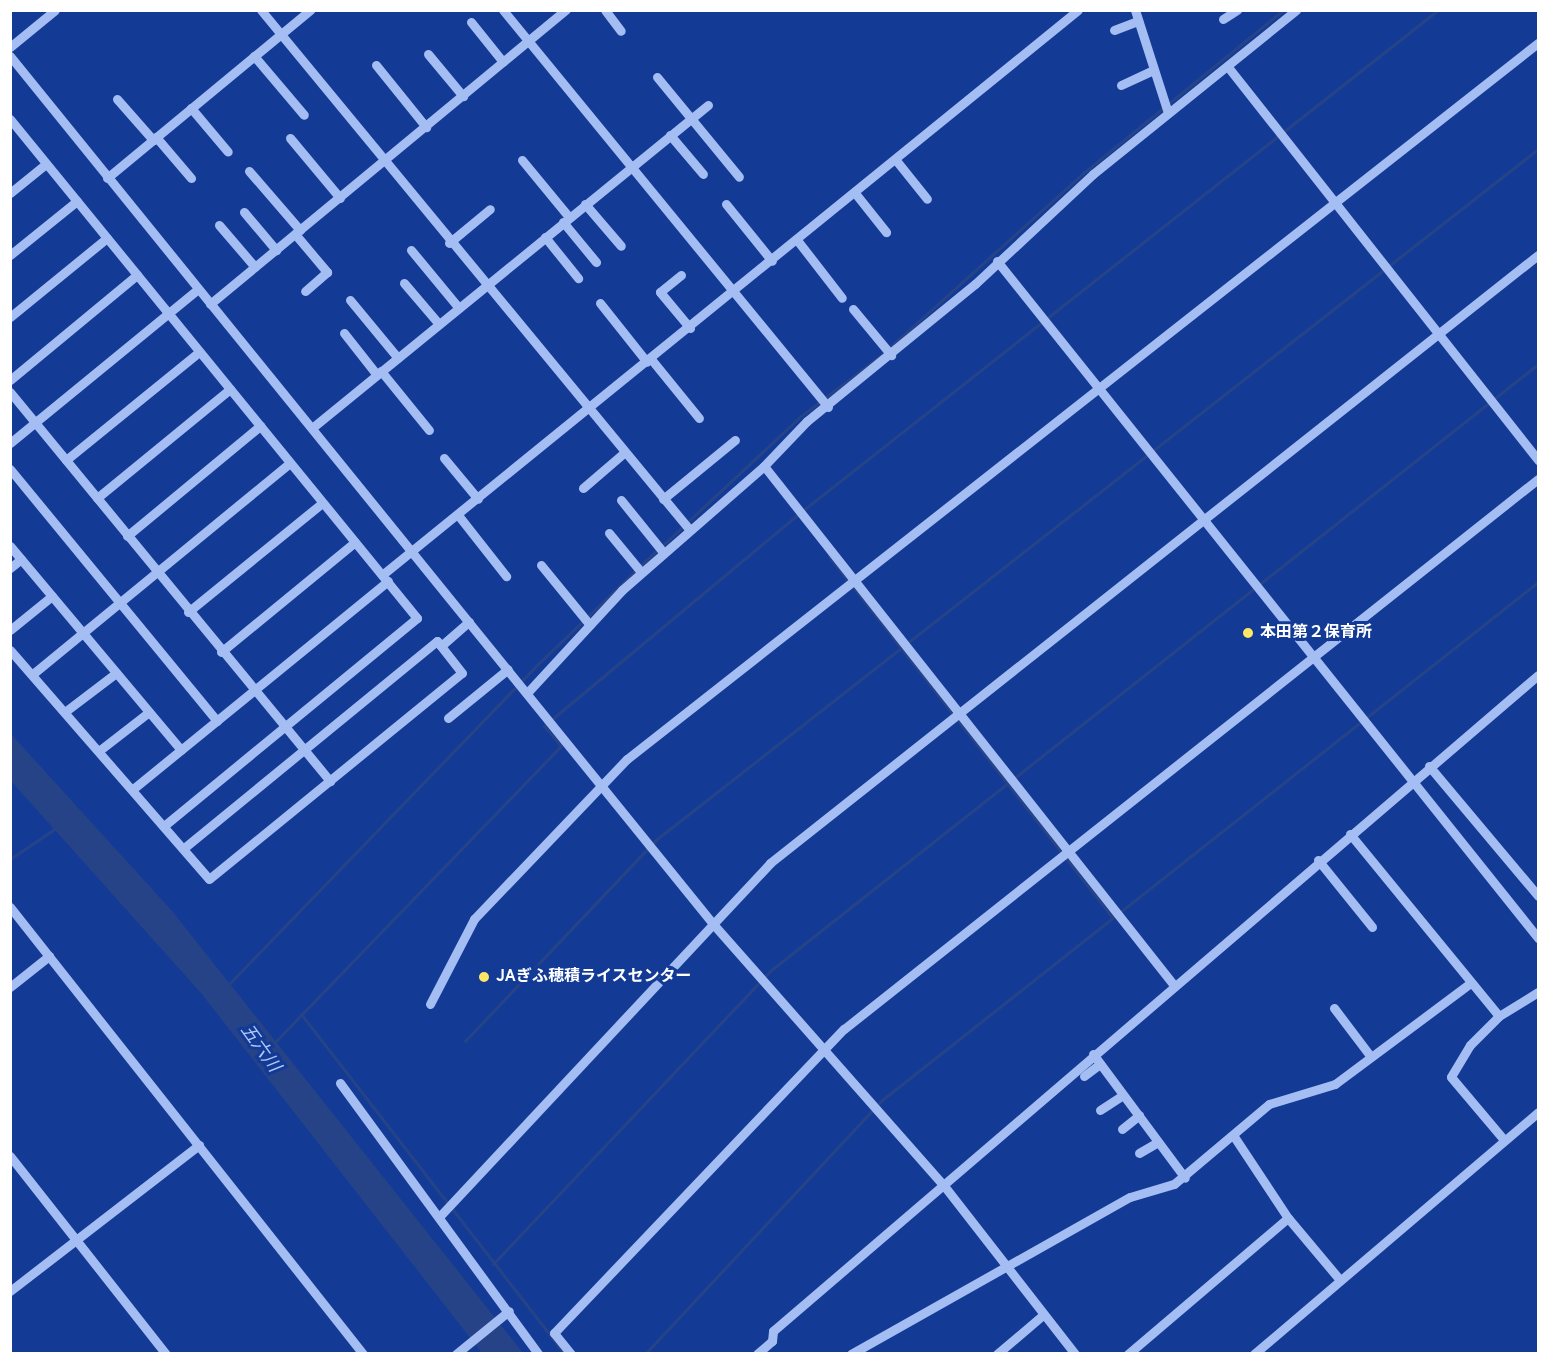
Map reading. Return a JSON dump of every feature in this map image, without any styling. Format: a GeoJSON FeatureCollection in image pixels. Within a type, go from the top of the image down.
{"type":"FeatureCollection","features":[{"type":"Feature","properties":{"kind":"street"},"geometry":{"type":"LineString","coordinates":[[10,46],[55,10]]}},
{"type":"Feature","properties":{"kind":"street"},"geometry":{"type":"LineString","coordinates":[[261,10],[382,163],[689,529]]}},
{"type":"Feature","properties":{"kind":"street"},"geometry":{"type":"LineString","coordinates":[[107,178],[310,10]]}},
{"type":"Feature","properties":{"kind":"street"},"geometry":{"type":"LineString","coordinates":[[503,10],[828,407]]}},
{"type":"Feature","properties":{"kind":"street"},"geometry":{"type":"LineString","coordinates":[[210,304],[566,10]]}},
{"type":"Feature","properties":{"kind":"street"},"geometry":{"type":"LineString","coordinates":[[605,10],[621,31]]}},
{"type":"Feature","properties":{"kind":"street"},"geometry":{"type":"LineString","coordinates":[[133,789],[254,691],[413,552],[1078,10]]}},
{"type":"Feature","properties":{"kind":"street"},"geometry":{"type":"LineString","coordinates":[[1135,10],[1151,71],[1166,109]]}},
{"type":"Feature","properties":{"kind":"street"},"geometry":{"type":"LineString","coordinates":[[1223,19],[1237,10]]}},
{"type":"Feature","properties":{"kind":"street"},"geometry":{"type":"LineString","coordinates":[[527,693],[641,572],[663,552],[764,466],[828,407],[891,355],[1166,109],[1228,67],[1296,10]]}},
{"type":"Feature","properties":{"kind":"street"},"geometry":{"type":"LineString","coordinates":[[1114,30],[1138,21]]}},
{"type":"Feature","properties":{"kind":"street"},"geometry":{"type":"LineString","coordinates":[[471,22],[503,62]]}},
{"type":"Feature","properties":{"kind":"street"},"geometry":{"type":"LineString","coordinates":[[430,1004],[474,919],[599,784],[859,580],[1098,387],[1539,43]]}},
{"type":"Feature","properties":{"kind":"street"},"geometry":{"type":"LineString","coordinates":[[429,54],[463,96]]}},
{"type":"Feature","properties":{"kind":"street"},"geometry":{"type":"LineString","coordinates":[[10,56],[714,925],[945,1187],[1005,1267],[1075,1353]]}},
{"type":"Feature","properties":{"kind":"street"},"geometry":{"type":"LineString","coordinates":[[254,56],[303,115]]}},
{"type":"Feature","properties":{"kind":"street"},"geometry":{"type":"LineString","coordinates":[[376,65],[426,127]]}},
{"type":"Feature","properties":{"kind":"street"},"geometry":{"type":"LineString","coordinates":[[1228,67],[1539,460]]}},
{"type":"Feature","properties":{"kind":"street"},"geometry":{"type":"LineString","coordinates":[[1121,85],[1151,71]]}},
{"type":"Feature","properties":{"kind":"street"},"geometry":{"type":"LineString","coordinates":[[657,77],[739,177]]}},
{"type":"Feature","properties":{"kind":"street"},"geometry":{"type":"LineString","coordinates":[[117,99],[191,178]]}},
{"type":"Feature","properties":{"kind":"street"},"geometry":{"type":"LineString","coordinates":[[312,428],[708,105]]}},
{"type":"Feature","properties":{"kind":"street"},"geometry":{"type":"LineString","coordinates":[[191,108],[228,152]]}},
{"type":"Feature","properties":{"kind":"street"},"geometry":{"type":"LineString","coordinates":[[12,125],[77,201],[417,618],[164,826]]}},
{"type":"Feature","properties":{"kind":"street"},"geometry":{"type":"LineString","coordinates":[[670,135],[703,174]]}},
{"type":"Feature","properties":{"kind":"street"},"geometry":{"type":"LineString","coordinates":[[290,138],[340,198]]}},
{"type":"Feature","properties":{"kind":"street"},"geometry":{"type":"LineString","coordinates":[[895,159],[927,199]]}},
{"type":"Feature","properties":{"kind":"street"},"geometry":{"type":"LineString","coordinates":[[522,160],[596,262]]}},
{"type":"Feature","properties":{"kind":"street"},"geometry":{"type":"LineString","coordinates":[[10,193],[46,164]]}},
{"type":"Feature","properties":{"kind":"street"},"geometry":{"type":"LineString","coordinates":[[249,171],[327,272],[304,291]]}},
{"type":"Feature","properties":{"kind":"street"},"geometry":{"type":"LineString","coordinates":[[855,193],[886,232]]}},
{"type":"Feature","properties":{"kind":"street"},"geometry":{"type":"LineString","coordinates":[[10,255],[77,201]]}},
{"type":"Feature","properties":{"kind":"street"},"geometry":{"type":"LineString","coordinates":[[585,204],[621,246]]}},
{"type":"Feature","properties":{"kind":"street"},"geometry":{"type":"LineString","coordinates":[[726,204],[772,261]]}},
{"type":"Feature","properties":{"kind":"street"},"geometry":{"type":"LineString","coordinates":[[449,243],[490,209]]}},
{"type":"Feature","properties":{"kind":"street"},"geometry":{"type":"LineString","coordinates":[[244,212],[276,250]]}},
{"type":"Feature","properties":{"kind":"street"},"geometry":{"type":"LineString","coordinates":[[219,225],[255,267]]}},
{"type":"Feature","properties":{"kind":"street"},"geometry":{"type":"LineString","coordinates":[[545,237],[578,278]]}},
{"type":"Feature","properties":{"kind":"street"},"geometry":{"type":"LineString","coordinates":[[10,317],[107,238]]}},
{"type":"Feature","properties":{"kind":"street"},"geometry":{"type":"LineString","coordinates":[[797,240],[842,298]]}},
{"type":"Feature","properties":{"kind":"street"},"geometry":{"type":"LineString","coordinates":[[411,250],[459,308]]}},
{"type":"Feature","properties":{"kind":"street"},"geometry":{"type":"LineString","coordinates":[[439,1217],[770,863],[1202,517],[1539,255]]}},
{"type":"Feature","properties":{"kind":"street"},"geometry":{"type":"LineString","coordinates":[[997,261],[1202,517],[1409,782],[1539,938]]}},
{"type":"Feature","properties":{"kind":"street"},"geometry":{"type":"LineString","coordinates":[[10,380],[137,275]]}},
{"type":"Feature","properties":{"kind":"street"},"geometry":{"type":"LineString","coordinates":[[681,275],[660,292],[690,328]]}},
{"type":"Feature","properties":{"kind":"street"},"geometry":{"type":"LineString","coordinates":[[404,283],[439,324]]}},
{"type":"Feature","properties":{"kind":"street"},"geometry":{"type":"LineString","coordinates":[[10,443],[198,289]]}},
{"type":"Feature","properties":{"kind":"street"},"geometry":{"type":"LineString","coordinates":[[351,300],[399,358]]}},
{"type":"Feature","properties":{"kind":"street"},"geometry":{"type":"LineString","coordinates":[[600,303],[699,418]]}},
{"type":"Feature","properties":{"kind":"street"},"geometry":{"type":"LineString","coordinates":[[853,309],[891,355]]}},
{"type":"Feature","properties":{"kind":"street"},"geometry":{"type":"LineString","coordinates":[[344,333],[429,430]]}},
{"type":"Feature","properties":{"kind":"street"},"geometry":{"type":"LineString","coordinates":[[66,460],[199,352]]}},
{"type":"Feature","properties":{"kind":"street"},"geometry":{"type":"LineString","coordinates":[[97,498],[230,389]]}},
{"type":"Feature","properties":{"kind":"street"},"geometry":{"type":"LineString","coordinates":[[10,392],[188,612],[330,781]]}},
{"type":"Feature","properties":{"kind":"street"},"geometry":{"type":"LineString","coordinates":[[127,536],[260,426]]}},
{"type":"Feature","properties":{"kind":"street"},"geometry":{"type":"LineString","coordinates":[[663,499],[735,440]]}},
{"type":"Feature","properties":{"kind":"street"},"geometry":{"type":"LineString","coordinates":[[583,488],[625,452]]}},
{"type":"Feature","properties":{"kind":"street"},"geometry":{"type":"LineString","coordinates":[[444,458],[478,499]]}},
{"type":"Feature","properties":{"kind":"street"},"geometry":{"type":"LineString","coordinates":[[34,673],[290,463]]}},
{"type":"Feature","properties":{"kind":"street"},"geometry":{"type":"LineString","coordinates":[[764,466],[859,580],[959,711],[1070,848],[1173,984]]}},
{"type":"Feature","properties":{"kind":"street"},"geometry":{"type":"LineString","coordinates":[[10,469],[217,721]]}},
{"type":"Feature","properties":{"kind":"street"},"geometry":{"type":"LineString","coordinates":[[571,1353],[554,1333],[823,1049],[1070,848],[1539,479]]}},
{"type":"Feature","properties":{"kind":"street"},"geometry":{"type":"LineString","coordinates":[[621,500],[663,552]]}},
{"type":"Feature","properties":{"kind":"street"},"geometry":{"type":"LineString","coordinates":[[188,612],[322,502]]}},
{"type":"Feature","properties":{"kind":"street"},"geometry":{"type":"LineString","coordinates":[[458,515],[506,576]]}},
{"type":"Feature","properties":{"kind":"street"},"geometry":{"type":"LineString","coordinates":[[609,533],[641,572]]}},
{"type":"Feature","properties":{"kind":"street"},"geometry":{"type":"LineString","coordinates":[[221,652],[355,542]]}},
{"type":"Feature","properties":{"kind":"street"},"geometry":{"type":"LineString","coordinates":[[10,546],[181,750]]}},
{"type":"Feature","properties":{"kind":"street"},"geometry":{"type":"LineString","coordinates":[[10,568],[21,560]]}},
{"type":"Feature","properties":{"kind":"street"},"geometry":{"type":"LineString","coordinates":[[541,565],[590,625]]}},
{"type":"Feature","properties":{"kind":"street"},"geometry":{"type":"LineString","coordinates":[[10,630],[52,596]]}},
{"type":"Feature","properties":{"kind":"street"},"geometry":{"type":"LineString","coordinates":[[441,646],[469,622]]}},
{"type":"Feature","properties":{"kind":"street"},"geometry":{"type":"LineString","coordinates":[[10,650],[34,673],[209,879],[462,673],[437,641],[184,848]]}},
{"type":"Feature","properties":{"kind":"street"},"geometry":{"type":"LineString","coordinates":[[448,718],[508,669]]}},
{"type":"Feature","properties":{"kind":"street"},"geometry":{"type":"LineString","coordinates":[[66,711],[116,673]]}},
{"type":"Feature","properties":{"kind":"street"},"geometry":{"type":"LineString","coordinates":[[757,1353],[772,1341],[773,1331],[945,1187],[1173,984],[1409,782],[1536,681]]}},
{"type":"Feature","properties":{"kind":"street"},"geometry":{"type":"LineString","coordinates":[[100,750],[149,712]]}},
{"type":"Feature","properties":{"kind":"street"},"geometry":{"type":"LineString","coordinates":[[1429,766],[1539,896]]}},
{"type":"Feature","properties":{"kind":"street"},"geometry":{"type":"LineString","coordinates":[[1350,834],[1469,984],[1499,1016]]}},
{"type":"Feature","properties":{"kind":"street"},"geometry":{"type":"LineString","coordinates":[[1318,860],[1372,927]]}},
{"type":"Feature","properties":{"kind":"street"},"geometry":{"type":"LineString","coordinates":[[10,906],[363,1353]]}},
{"type":"Feature","properties":{"kind":"street"},"geometry":{"type":"LineString","coordinates":[[10,987],[49,956]]}},
{"type":"Feature","properties":{"kind":"street"},"geometry":{"type":"LineString","coordinates":[[851,1353],[1130,1197],[1185,1178],[1281,1096],[1335,1084],[1469,984]]}},
{"type":"Feature","properties":{"kind":"street"},"geometry":{"type":"LineString","coordinates":[[1503,1140],[1451,1077],[1470,1045],[1499,1016],[1539,992]]}},
{"type":"Feature","properties":{"kind":"street"},"geometry":{"type":"LineString","coordinates":[[1334,1008],[1371,1057]]}},
{"type":"Feature","properties":{"kind":"street"},"geometry":{"type":"LineString","coordinates":[[1093,1054],[1185,1178]]}},
{"type":"Feature","properties":{"kind":"street"},"geometry":{"type":"LineString","coordinates":[[1084,1076],[1100,1064]]}},
{"type":"Feature","properties":{"kind":"street"},"geometry":{"type":"LineString","coordinates":[[340,1083],[439,1217],[505,1314],[538,1353]]}},
{"type":"Feature","properties":{"kind":"street"},"geometry":{"type":"LineString","coordinates":[[1100,1110],[1123,1095]]}},
{"type":"Feature","properties":{"kind":"street"},"geometry":{"type":"LineString","coordinates":[[1254,1353],[1503,1140],[1539,1112]]}},
{"type":"Feature","properties":{"kind":"street"},"geometry":{"type":"LineString","coordinates":[[1122,1129],[1139,1116]]}},
{"type":"Feature","properties":{"kind":"street"},"geometry":{"type":"LineString","coordinates":[[1233,1135],[1288,1218],[1340,1280]]}},
{"type":"Feature","properties":{"kind":"street"},"geometry":{"type":"LineString","coordinates":[[1139,1153],[1158,1142]]}},
{"type":"Feature","properties":{"kind":"street"},"geometry":{"type":"LineString","coordinates":[[10,1291],[200,1145]]}},
{"type":"Feature","properties":{"kind":"street"},"geometry":{"type":"LineString","coordinates":[[10,1156],[74,1241],[166,1353]]}},
{"type":"Feature","properties":{"kind":"street"},"geometry":{"type":"LineString","coordinates":[[1128,1353],[1288,1218]]}},
{"type":"Feature","properties":{"kind":"street"},"geometry":{"type":"LineString","coordinates":[[456,1353],[505,1314]]}},
{"type":"Feature","properties":{"kind":"street"},"geometry":{"type":"LineString","coordinates":[[997,1353],[1043,1315]]}},
{"type":"Feature","properties":{"kind":"water","name":"五六川"},"geometry":{"type":"Polygon","coordinates":[[[10,733],[172,911],[523,1353],[482,1353],[201,993],[11,781],[10,733]]]}},
{"type":"Feature","properties":{"kind":"waterway"},"geometry":{"type":"LineString","coordinates":[[664,544],[801,416],[880,356],[1082,174],[1283,10]]}},
{"type":"Feature","properties":{"kind":"waterway","name":"五六川"},"geometry":{"type":"LineString","coordinates":[[275,1042],[561,746],[544,726],[797,515],[1438,10]]}},
{"type":"Feature","properties":{"kind":"waterway"},"geometry":{"type":"LineString","coordinates":[[465,1041],[657,839],[1538,149]]}},
{"type":"Feature","properties":{"kind":"waterway"},"geometry":{"type":"LineString","coordinates":[[493,1264],[770,971],[1538,364]]}},
{"type":"Feature","properties":{"kind":"waterway"},"geometry":{"type":"LineString","coordinates":[[228,985],[537,665],[656,551]]}},
{"type":"Feature","properties":{"kind":"waterway"},"geometry":{"type":"LineString","coordinates":[[829,556],[1113,918]]}},
{"type":"Feature","properties":{"kind":"waterway"},"geometry":{"type":"LineString","coordinates":[[645,1354],[882,1100],[1538,582]]}},
{"type":"Feature","properties":{"kind":"waterway"},"geometry":{"type":"LineString","coordinates":[[10,859],[56,828]]}},
{"type":"Feature","properties":{"kind":"waterway"},"geometry":{"type":"LineString","coordinates":[[301,1014],[565,1354]]}},
{"type":"Feature","properties":{"kind":"place","name":"本田第２保育所"},"geometry":{"type":"Point","coordinates":[1248,633]}},
{"type":"Feature","properties":{"kind":"place","name":"JAぎふ穂積ライスセンター"},"geometry":{"type":"Point","coordinates":[484,977]}}]}
